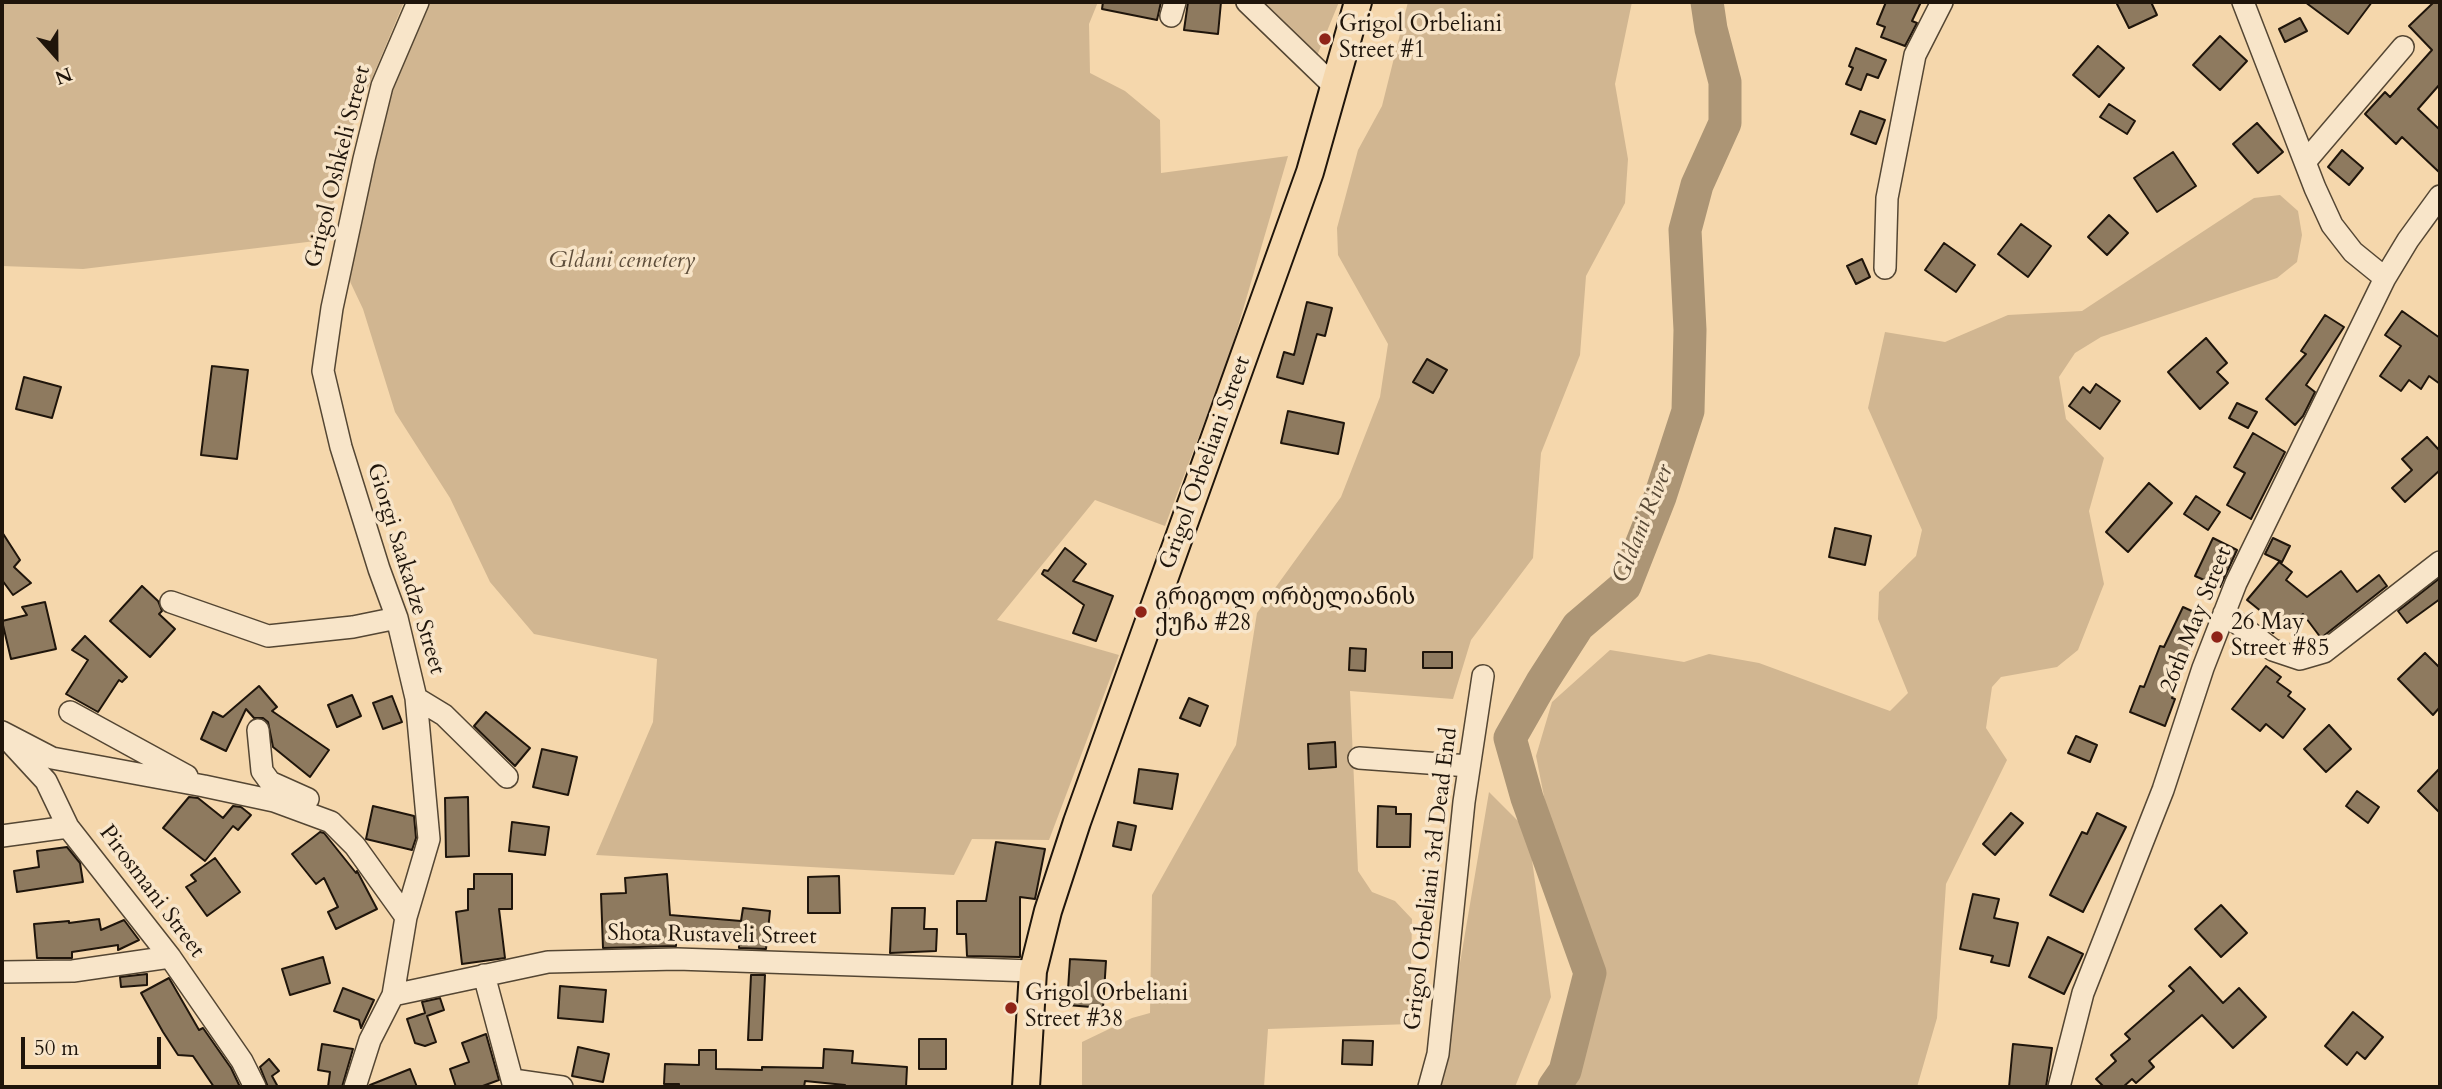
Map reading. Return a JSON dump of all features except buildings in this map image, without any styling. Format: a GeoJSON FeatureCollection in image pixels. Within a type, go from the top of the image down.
{"type":"FeatureCollection","features":[{"type":"Feature","properties":{"kind":"main road","name":"Grigol Orbeliani Street"},"geometry":{"type":"LineString","coordinates":[[1027,1087],[1033,971],[1048,911],[1077,822],[1310,172],[1358,2]]}},
{"type":"Feature","properties":{"kind":"street","name":"Grigol Oshkeli Street"},"geometry":{"type":"LineString","coordinates":[[332,308],[364,159],[383,86],[418,2]]}},
{"type":"Feature","properties":{"kind":"street"},"geometry":{"type":"LineString","coordinates":[[1247,2],[1334,86]]}},
{"type":"Feature","properties":{"kind":"street"},"geometry":{"type":"LineString","coordinates":[[1885,268],[1886,198],[1915,55],[1942,2]]}},
{"type":"Feature","properties":{"kind":"street"},"geometry":{"type":"LineString","coordinates":[[2244,2],[2320,199],[2337,232],[2353,252],[2385,278]]}},
{"type":"Feature","properties":{"kind":"street"},"geometry":{"type":"LineString","coordinates":[[2305,162],[2403,47]]}},
{"type":"Feature","properties":{"kind":"street","name":"26th May Street"},"geometry":{"type":"LineString","coordinates":[[2059,1087],[2083,993],[2162,790],[2224,613],[2385,278],[2440,196]]}},
{"type":"Feature","properties":{"kind":"street","name":"Giorgi Saakadze Street"},"geometry":{"type":"LineString","coordinates":[[332,308],[323,371],[345,459],[397,618],[416,698],[429,839],[406,917],[393,995],[370,1040],[355,1087]]}},
{"type":"Feature","properties":{"kind":"street"},"geometry":{"type":"LineString","coordinates":[[2224,613],[2273,650],[2300,659],[2324,652],[2440,562]]}},
{"type":"Feature","properties":{"kind":"street"},"geometry":{"type":"LineString","coordinates":[[171,602],[268,636],[353,627],[397,618]]}},
{"type":"Feature","properties":{"kind":"street","name":"Grigol Orbeliani 3rd Dead End"},"geometry":{"type":"LineString","coordinates":[[1429,1087],[1438,1054],[1469,766],[1483,676]]}},
{"type":"Feature","properties":{"kind":"street"},"geometry":{"type":"LineString","coordinates":[[416,698],[444,715],[507,777]]}},
{"type":"Feature","properties":{"kind":"street"},"geometry":{"type":"LineString","coordinates":[[70,712],[204,786]]}},
{"type":"Feature","properties":{"kind":"street"},"geometry":{"type":"LineString","coordinates":[[258,730],[262,771],[270,782],[309,799],[325,811],[331,822],[355,846],[406,917]]}},
{"type":"Feature","properties":{"kind":"street"},"geometry":{"type":"LineString","coordinates":[[2,733],[52,758],[274,801],[331,822]]}},
{"type":"Feature","properties":{"kind":"street","name":"Pirosmani Street"},"geometry":{"type":"LineString","coordinates":[[2,733],[46,781],[68,827],[170,957],[242,1061],[255,1087]]}},
{"type":"Feature","properties":{"kind":"street"},"geometry":{"type":"LineString","coordinates":[[1359,758],[1469,766]]}},
{"type":"Feature","properties":{"kind":"street"},"geometry":{"type":"LineString","coordinates":[[2,836],[68,827]]}},
{"type":"Feature","properties":{"kind":"street"},"geometry":{"type":"LineString","coordinates":[[2,972],[73,971],[170,957]]}},
{"type":"Feature","properties":{"kind":"street","name":"Shota Rustaveli Street"},"geometry":{"type":"LineString","coordinates":[[393,995],[548,962],[677,959],[1033,971]]}},
{"type":"Feature","properties":{"kind":"street"},"geometry":{"type":"LineString","coordinates":[[484,975],[513,1084],[562,1087]]}},
{"type":"Feature","properties":{"kind":"green space"},"geometry":{"type":"Polygon","coordinates":[[[2,2],[404,2],[355,119],[324,240],[83,269],[2,266],[2,2]]]}},
{"type":"Feature","properties":{"kind":"green space","name":"Gldani cemetery"},"geometry":{"type":"Polygon","coordinates":[[[426,2],[1098,2],[1089,24],[1090,73],[1125,91],[1160,120],[1161,173],[1288,156],[1230,354],[1165,526],[1095,500],[997,620],[1119,655],[1049,840],[972,839],[954,875],[596,855],[653,722],[657,659],[534,634],[490,582],[450,498],[395,412],[363,309],[345,271],[386,109],[426,2]]]}},
{"type":"Feature","properties":{"kind":"green space"},"geometry":{"type":"Polygon","coordinates":[[[1253,2],[1339,2],[1314,63],[1253,2]]]}},
{"type":"Feature","properties":{"kind":"green space"},"geometry":{"type":"Polygon","coordinates":[[[1408,2],[1632,2],[1615,84],[1628,159],[1625,203],[1586,276],[1580,355],[1541,453],[1533,558],[1471,640],[1453,699],[1350,691],[1358,871],[1372,892],[1395,901],[1412,919],[1410,1024],[1268,1029],[1264,1087],[1082,1087],[1082,1042],[1132,1018],[1150,1013],[1152,895],[1236,745],[1257,613],[1341,497],[1380,397],[1388,344],[1338,255],[1337,228],[1358,150],[1382,106],[1408,2]]]}},
{"type":"Feature","properties":{"kind":"green space"},"geometry":{"type":"Polygon","coordinates":[[[2280,195],[2298,211],[2302,235],[2297,262],[2277,278],[2101,337],[2075,353],[2059,377],[2066,419],[2104,458],[2089,511],[2104,584],[2078,650],[2057,667],[2001,677],[1992,687],[1986,728],[2007,760],[1946,884],[1937,1018],[1917,1087],[1570,1087],[1581,1070],[1599,1000],[1586,930],[1553,842],[1536,756],[1552,702],[1610,650],[1684,662],[1709,654],[1759,663],[1890,711],[1908,693],[1878,619],[1879,592],[1916,556],[1922,530],[1868,408],[1885,332],[1945,342],[2008,315],[2082,311],[2254,198],[2280,195]]]}},
{"type":"Feature","properties":{"kind":"green space"},"geometry":{"type":"Polygon","coordinates":[[[1489,792],[1528,831],[1551,997],[1515,1087],[1439,1087],[1489,792]]]}},
{"type":"Feature","properties":{"kind":"waterway","name":"Gldani River"},"geometry":{"type":"LineString","coordinates":[[1554,1087],[1565,1071],[1590,973],[1527,798],[1510,738],[1578,626],[1625,586],[1660,497],[1688,411],[1690,330],[1685,230],[1697,185],[1725,123],[1725,82],[1707,2]]}},
{"type":"Feature","properties":{"kind":"place","name":"Grigol Orbeliani Street #1"},"geometry":{"type":"Point","coordinates":[1325,39]}},
{"type":"Feature","properties":{"kind":"place","name":"გრიგოლ ორბელიანის ქუჩა #28"},"geometry":{"type":"Point","coordinates":[1141,612]}},
{"type":"Feature","properties":{"kind":"place","name":"26 May Street #85"},"geometry":{"type":"Point","coordinates":[2217,637]}},
{"type":"Feature","properties":{"kind":"place","name":"Grigol Orbeliani Street #38"},"geometry":{"type":"Point","coordinates":[1011,1008]}}]}
